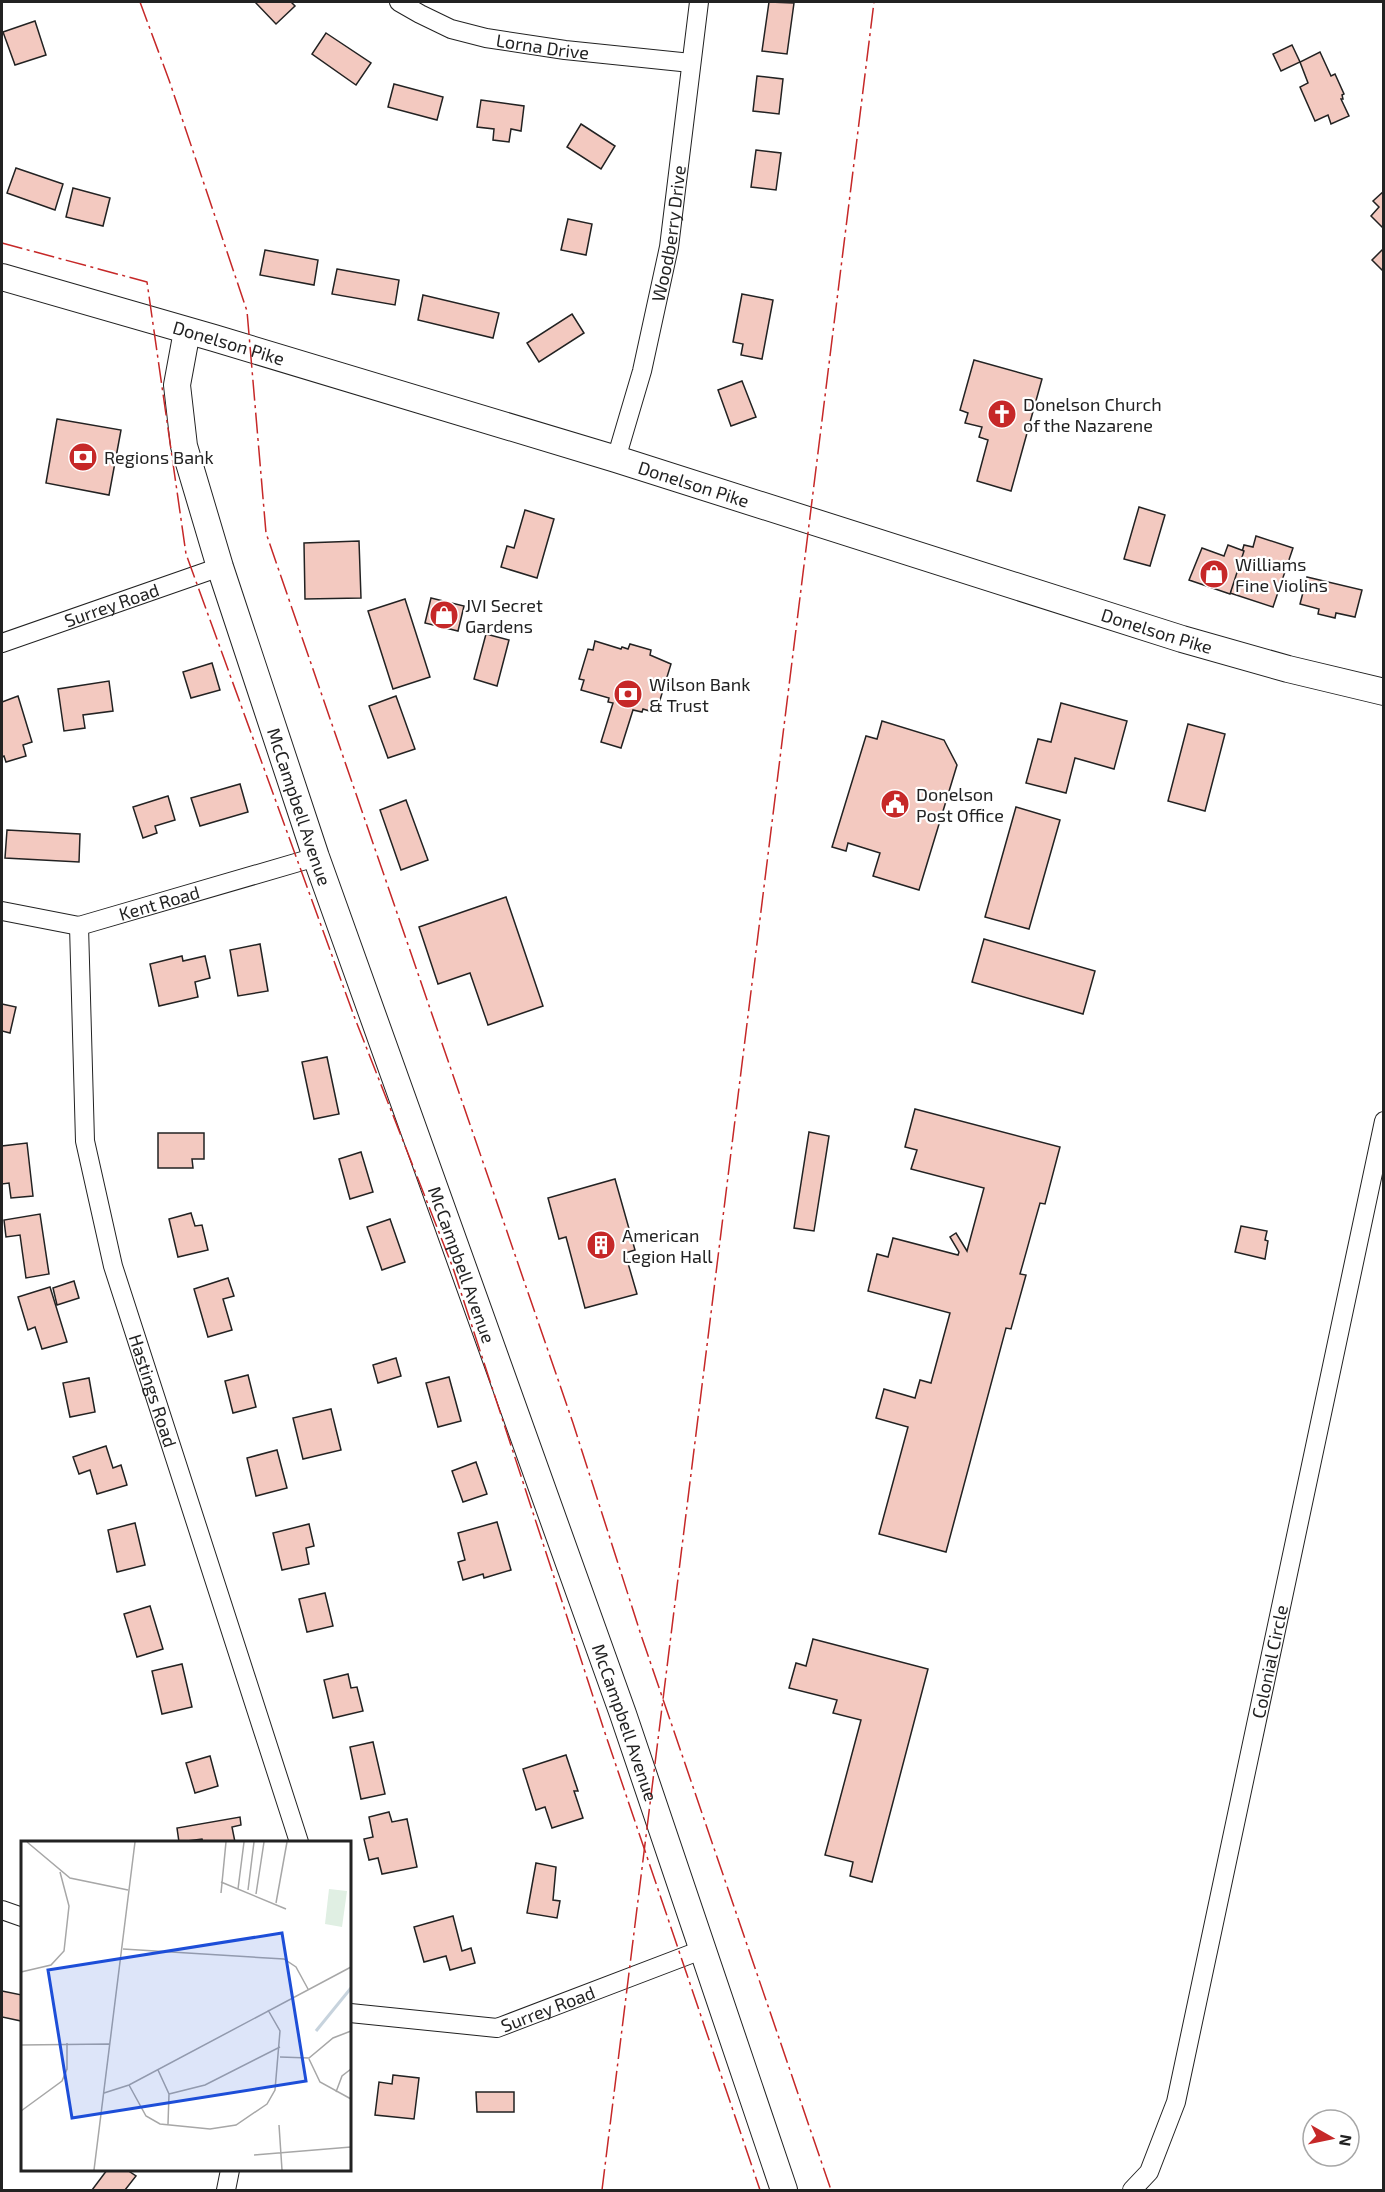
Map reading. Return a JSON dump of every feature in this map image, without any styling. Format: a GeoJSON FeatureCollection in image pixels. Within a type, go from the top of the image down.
{"type":"FeatureCollection","features":[{"type":"Feature","properties":{"kind":"street","name":"Lorna Drive"},"geometry":{"type":"LineString","coordinates":[[399,2],[451,29],[486,38],[565,50],[691,63]]}},
{"type":"Feature","properties":{"kind":"street","name":"Woodberry Drive"},"geometry":{"type":"LineString","coordinates":[[616,459],[642,371],[669,247],[699,2]]}},
{"type":"Feature","properties":{"kind":"street","name":"Donelson Pike"},"geometry":{"type":"LineString","coordinates":[[2,278],[616,459],[1120,620],[1278,667],[1383,692]]}},
{"type":"Feature","properties":{"kind":"street","name":"McCampbell Avenue"},"geometry":{"type":"LineString","coordinates":[[187,331],[177,385],[184,446],[220,567],[316,857],[623,1714],[784,2190]]}},
{"type":"Feature","properties":{"kind":"street","name":"Surrey Road"},"geometry":{"type":"LineString","coordinates":[[2,643],[220,567]]}},
{"type":"Feature","properties":{"kind":"street","name":"Kent Road"},"geometry":{"type":"LineString","coordinates":[[2,911],[79,926],[316,857]]}},
{"type":"Feature","properties":{"kind":"street","name":"Hastings Road"},"geometry":{"type":"LineString","coordinates":[[79,926],[85,1141],[113,1266],[299,1841]]}},
{"type":"Feature","properties":{"kind":"street","name":"Colonial Circle"},"geometry":{"type":"LineString","coordinates":[[1132,2190],[1149,2172],[1176,2102],[1383,1121]]}},
{"type":"Feature","properties":{"kind":"street"},"geometry":{"type":"LineString","coordinates":[[2,1910],[21,1917]]}},
{"type":"Feature","properties":{"kind":"street","name":"Surrey Road"},"geometry":{"type":"LineString","coordinates":[[351,2009],[497,2028],[704,1949]]}},
{"type":"Feature","properties":{"kind":"street"},"geometry":{"type":"LineString","coordinates":[[226,2190],[230,2171]]}},
{"type":"Feature","properties":{"kind":"building"},"geometry":{"type":"Polygon","coordinates":[[[255,2],[291,2],[295,6],[276,24],[255,2]]]}},
{"type":"Feature","properties":{"kind":"building"},"geometry":{"type":"Polygon","coordinates":[[[769,2],[794,3],[787,54],[762,51],[769,2]]]}},
{"type":"Feature","properties":{"kind":"building"},"geometry":{"type":"Polygon","coordinates":[[[35,21],[46,55],[15,65],[3,32],[35,21]]]}},
{"type":"Feature","properties":{"kind":"building"},"geometry":{"type":"Polygon","coordinates":[[[326,33],[371,63],[356,85],[312,54],[326,33]]]}},
{"type":"Feature","properties":{"kind":"building"},"geometry":{"type":"Polygon","coordinates":[[[1292,45],[1300,62],[1281,71],[1273,54],[1292,45]]]}},
{"type":"Feature","properties":{"kind":"building"},"geometry":{"type":"Polygon","coordinates":[[[1320,52],[1331,76],[1335,74],[1344,94],[1341,99],[1349,116],[1331,124],[1328,115],[1315,121],[1300,87],[1308,83],[1300,62],[1320,52]]]}},
{"type":"Feature","properties":{"kind":"building"},"geometry":{"type":"Polygon","coordinates":[[[757,76],[783,79],[779,114],[753,111],[757,76]]]}},
{"type":"Feature","properties":{"kind":"building"},"geometry":{"type":"Polygon","coordinates":[[[394,84],[443,97],[437,120],[388,107],[394,84]]]}},
{"type":"Feature","properties":{"kind":"building"},"geometry":{"type":"Polygon","coordinates":[[[481,100],[524,106],[521,131],[511,129],[509,142],[493,140],[494,129],[477,127],[481,100]]]}},
{"type":"Feature","properties":{"kind":"building"},"geometry":{"type":"Polygon","coordinates":[[[581,124],[615,146],[601,169],[567,147],[581,124]]]}},
{"type":"Feature","properties":{"kind":"building"},"geometry":{"type":"Polygon","coordinates":[[[756,150],[781,153],[776,190],[751,187],[756,150]]]}},
{"type":"Feature","properties":{"kind":"building"},"geometry":{"type":"Polygon","coordinates":[[[16,168],[63,184],[55,210],[7,193],[16,168]]]}},
{"type":"Feature","properties":{"kind":"building"},"geometry":{"type":"Polygon","coordinates":[[[73,188],[110,198],[103,226],[66,217],[73,188]]]}},
{"type":"Feature","properties":{"kind":"building"},"geometry":{"type":"Polygon","coordinates":[[[1384,191],[1384,229],[1371,216],[1379,207],[1373,201],[1384,191]]]}},
{"type":"Feature","properties":{"kind":"building"},"geometry":{"type":"Polygon","coordinates":[[[568,219],[592,224],[586,255],[561,250],[568,219]]]}},
{"type":"Feature","properties":{"kind":"building"},"geometry":{"type":"Polygon","coordinates":[[[1384,248],[1384,272],[1372,260],[1384,248]]]}},
{"type":"Feature","properties":{"kind":"building"},"geometry":{"type":"Polygon","coordinates":[[[265,250],[318,260],[314,285],[260,275],[265,250]]]}},
{"type":"Feature","properties":{"kind":"building"},"geometry":{"type":"Polygon","coordinates":[[[337,269],[399,280],[395,305],[332,294],[337,269]]]}},
{"type":"Feature","properties":{"kind":"building"},"geometry":{"type":"Polygon","coordinates":[[[742,294],[773,300],[762,359],[741,355],[743,344],[733,342],[742,294]]]}},
{"type":"Feature","properties":{"kind":"building"},"geometry":{"type":"Polygon","coordinates":[[[423,295],[499,313],[493,338],[418,320],[423,295]]]}},
{"type":"Feature","properties":{"kind":"building"},"geometry":{"type":"Polygon","coordinates":[[[572,314],[584,333],[539,362],[527,343],[572,314]]]}},
{"type":"Feature","properties":{"kind":"building"},"geometry":{"type":"Polygon","coordinates":[[[974,360],[1042,379],[1011,491],[977,481],[988,440],[979,437],[982,427],[965,423],[968,413],[960,410],[974,360]]]}},
{"type":"Feature","properties":{"kind":"building"},"geometry":{"type":"Polygon","coordinates":[[[742,381],[756,417],[731,426],[718,390],[742,381]]]}},
{"type":"Feature","properties":{"kind":"building","name":"Regions Bank"},"geometry":{"type":"Polygon","coordinates":[[[57,419],[121,430],[109,495],[46,483],[57,419]]]}},
{"type":"Feature","properties":{"kind":"building"},"geometry":{"type":"Polygon","coordinates":[[[1139,507],[1165,515],[1150,566],[1124,559],[1139,507]]]}},
{"type":"Feature","properties":{"kind":"building"},"geometry":{"type":"Polygon","coordinates":[[[525,510],[554,519],[537,578],[501,567],[507,546],[514,548],[525,510]]]}},
{"type":"Feature","properties":{"kind":"building"},"geometry":{"type":"Polygon","coordinates":[[[1256,536],[1293,548],[1273,607],[1230,593],[1244,545],[1253,547],[1256,536]]]}},
{"type":"Feature","properties":{"kind":"building"},"geometry":{"type":"Polygon","coordinates":[[[359,541],[361,598],[305,599],[304,543],[359,541]]]}},
{"type":"Feature","properties":{"kind":"building","name":"Williams Fine Violins"},"geometry":{"type":"Polygon","coordinates":[[[1228,545],[1244,551],[1230,594],[1189,580],[1202,548],[1224,556],[1228,545]]]}},
{"type":"Feature","properties":{"kind":"building"},"geometry":{"type":"Polygon","coordinates":[[[1307,577],[1362,590],[1355,617],[1336,613],[1335,618],[1318,614],[1319,609],[1300,604],[1307,577]]]}},
{"type":"Feature","properties":{"kind":"building","name":"JVI Secret Gardens"},"geometry":{"type":"Polygon","coordinates":[[[431,598],[464,606],[458,631],[425,623],[431,598]]]}},
{"type":"Feature","properties":{"kind":"building"},"geometry":{"type":"Polygon","coordinates":[[[405,599],[430,677],[393,689],[368,611],[405,599]]]}},
{"type":"Feature","properties":{"kind":"building"},"geometry":{"type":"Polygon","coordinates":[[[486,634],[509,640],[497,686],[474,679],[486,634]]]}},
{"type":"Feature","properties":{"kind":"building","name":"Wilson Bank & Trust"},"geometry":{"type":"Polygon","coordinates":[[[595,641],[621,649],[622,647],[628,649],[630,644],[651,650],[650,655],[671,664],[656,713],[643,709],[642,712],[633,710],[621,748],[601,742],[613,703],[608,702],[609,698],[581,690],[584,680],[579,679],[588,649],[593,650],[595,641]]]}},
{"type":"Feature","properties":{"kind":"building"},"geometry":{"type":"Polygon","coordinates":[[[212,663],[220,690],[191,698],[183,672],[212,663]]]}},
{"type":"Feature","properties":{"kind":"building"},"geometry":{"type":"Polygon","coordinates":[[[109,681],[113,711],[83,715],[85,728],[64,731],[58,689],[109,681]]]}},
{"type":"Feature","properties":{"kind":"building"},"geometry":{"type":"Polygon","coordinates":[[[18,696],[32,742],[23,745],[26,756],[6,762],[4,756],[2,757],[2,702],[18,696]]]}},
{"type":"Feature","properties":{"kind":"building"},"geometry":{"type":"Polygon","coordinates":[[[396,696],[415,749],[388,758],[369,706],[396,696]]]}},
{"type":"Feature","properties":{"kind":"building"},"geometry":{"type":"Polygon","coordinates":[[[1061,703],[1127,721],[1114,769],[1075,758],[1066,793],[1026,783],[1038,739],[1051,742],[1061,703]]]}},
{"type":"Feature","properties":{"kind":"building","name":"Donelson Post Office"},"geometry":{"type":"Polygon","coordinates":[[[882,721],[944,740],[957,765],[919,890],[873,876],[880,853],[848,843],[846,851],[832,847],[866,736],[877,739],[882,721]]]}},
{"type":"Feature","properties":{"kind":"building"},"geometry":{"type":"Polygon","coordinates":[[[1188,724],[1225,734],[1205,811],[1168,801],[1188,724]]]}},
{"type":"Feature","properties":{"kind":"building"},"geometry":{"type":"Polygon","coordinates":[[[240,784],[248,812],[200,826],[191,798],[240,784]]]}},
{"type":"Feature","properties":{"kind":"building"},"geometry":{"type":"Polygon","coordinates":[[[168,796],[175,820],[155,826],[157,833],[143,838],[133,807],[168,796]]]}},
{"type":"Feature","properties":{"kind":"building"},"geometry":{"type":"Polygon","coordinates":[[[406,800],[428,860],[401,870],[380,810],[406,800]]]}},
{"type":"Feature","properties":{"kind":"building"},"geometry":{"type":"Polygon","coordinates":[[[1016,807],[1060,820],[1029,929],[985,917],[1016,807]]]}},
{"type":"Feature","properties":{"kind":"building"},"geometry":{"type":"Polygon","coordinates":[[[7,830],[80,834],[79,862],[5,858],[7,830]]]}},
{"type":"Feature","properties":{"kind":"building"},"geometry":{"type":"Polygon","coordinates":[[[506,897],[543,1006],[488,1025],[470,973],[438,984],[419,927],[506,897]]]}},
{"type":"Feature","properties":{"kind":"building"},"geometry":{"type":"Polygon","coordinates":[[[984,939],[1095,971],[1083,1014],[972,982],[984,939]]]}},
{"type":"Feature","properties":{"kind":"building"},"geometry":{"type":"Polygon","coordinates":[[[260,944],[268,991],[238,996],[230,950],[260,944]]]}},
{"type":"Feature","properties":{"kind":"building"},"geometry":{"type":"Polygon","coordinates":[[[182,956],[183,961],[205,956],[210,978],[195,982],[198,997],[159,1006],[150,964],[182,956]]]}},
{"type":"Feature","properties":{"kind":"building"},"geometry":{"type":"Polygon","coordinates":[[[2,1004],[16,1007],[10,1033],[2,1031],[2,1004]]]}},
{"type":"Feature","properties":{"kind":"building"},"geometry":{"type":"Polygon","coordinates":[[[327,1057],[339,1114],[314,1119],[302,1062],[327,1057]]]}},
{"type":"Feature","properties":{"kind":"building"},"geometry":{"type":"Polygon","coordinates":[[[915,1109],[1060,1147],[1045,1204],[1040,1203],[1020,1274],[1026,1275],[1011,1329],[1006,1328],[946,1552],[879,1534],[908,1427],[876,1418],[884,1389],[915,1398],[920,1380],[931,1383],[950,1313],[868,1291],[877,1254],[888,1257],[893,1238],[958,1255],[959,1252],[950,1237],[956,1233],[967,1251],[984,1188],[911,1169],[917,1150],[905,1147],[915,1109]]]}},
{"type":"Feature","properties":{"kind":"building"},"geometry":{"type":"Polygon","coordinates":[[[809,1132],[829,1136],[814,1231],[794,1228],[809,1132]]]}},
{"type":"Feature","properties":{"kind":"building"},"geometry":{"type":"Polygon","coordinates":[[[158,1133],[204,1133],[204,1159],[192,1159],[193,1168],[158,1168],[158,1133]]]}},
{"type":"Feature","properties":{"kind":"building"},"geometry":{"type":"Polygon","coordinates":[[[27,1143],[33,1196],[11,1198],[9,1183],[2,1184],[2,1146],[27,1143]]]}},
{"type":"Feature","properties":{"kind":"building"},"geometry":{"type":"Polygon","coordinates":[[[361,1152],[373,1192],[350,1199],[339,1159],[361,1152]]]}},
{"type":"Feature","properties":{"kind":"building","name":"American Legion Hall"},"geometry":{"type":"Polygon","coordinates":[[[615,1179],[635,1250],[625,1253],[637,1294],[585,1308],[566,1237],[559,1239],[548,1198],[615,1179]]]}},
{"type":"Feature","properties":{"kind":"building"},"geometry":{"type":"Polygon","coordinates":[[[191,1213],[195,1226],[202,1225],[208,1250],[178,1257],[169,1219],[191,1213]]]}},
{"type":"Feature","properties":{"kind":"building"},"geometry":{"type":"Polygon","coordinates":[[[40,1214],[49,1274],[26,1278],[20,1235],[6,1237],[4,1220],[40,1214]]]}},
{"type":"Feature","properties":{"kind":"building"},"geometry":{"type":"Polygon","coordinates":[[[390,1219],[405,1262],[382,1270],[367,1227],[390,1219]]]}},
{"type":"Feature","properties":{"kind":"building"},"geometry":{"type":"Polygon","coordinates":[[[1241,1226],[1267,1231],[1265,1259],[1235,1252],[1241,1226]]]}},
{"type":"Feature","properties":{"kind":"building"},"geometry":{"type":"Polygon","coordinates":[[[228,1278],[234,1296],[223,1299],[232,1330],[208,1337],[194,1289],[228,1278]]]}},
{"type":"Feature","properties":{"kind":"building"},"geometry":{"type":"Polygon","coordinates":[[[74,1281],[79,1298],[57,1305],[53,1288],[74,1281]]]}},
{"type":"Feature","properties":{"kind":"building"},"geometry":{"type":"Polygon","coordinates":[[[50,1287],[67,1342],[42,1349],[35,1327],[28,1330],[18,1297],[50,1287]]]}},
{"type":"Feature","properties":{"kind":"building"},"geometry":{"type":"Polygon","coordinates":[[[396,1358],[401,1376],[378,1383],[373,1365],[396,1358]]]}},
{"type":"Feature","properties":{"kind":"building"},"geometry":{"type":"Polygon","coordinates":[[[248,1375],[256,1407],[233,1413],[225,1381],[248,1375]]]}},
{"type":"Feature","properties":{"kind":"building"},"geometry":{"type":"Polygon","coordinates":[[[449,1377],[461,1421],[438,1427],[426,1383],[449,1377]]]}},
{"type":"Feature","properties":{"kind":"building"},"geometry":{"type":"Polygon","coordinates":[[[89,1378],[95,1412],[70,1417],[63,1383],[89,1378]]]}},
{"type":"Feature","properties":{"kind":"building"},"geometry":{"type":"Polygon","coordinates":[[[331,1409],[341,1450],[303,1459],[293,1418],[331,1409]]]}},
{"type":"Feature","properties":{"kind":"building"},"geometry":{"type":"Polygon","coordinates":[[[106,1446],[113,1468],[121,1465],[127,1485],[97,1494],[90,1470],[79,1474],[73,1457],[106,1446]]]}},
{"type":"Feature","properties":{"kind":"building"},"geometry":{"type":"Polygon","coordinates":[[[277,1450],[287,1488],[256,1496],[247,1458],[277,1450]]]}},
{"type":"Feature","properties":{"kind":"building"},"geometry":{"type":"Polygon","coordinates":[[[476,1462],[487,1494],[463,1502],[452,1471],[476,1462]]]}},
{"type":"Feature","properties":{"kind":"building"},"geometry":{"type":"Polygon","coordinates":[[[497,1522],[511,1570],[484,1578],[483,1574],[463,1580],[458,1562],[465,1560],[458,1533],[497,1522]]]}},
{"type":"Feature","properties":{"kind":"building"},"geometry":{"type":"Polygon","coordinates":[[[135,1523],[145,1565],[117,1572],[108,1530],[135,1523]]]}},
{"type":"Feature","properties":{"kind":"building"},"geometry":{"type":"Polygon","coordinates":[[[309,1524],[314,1546],[306,1548],[309,1564],[282,1570],[273,1533],[309,1524]]]}},
{"type":"Feature","properties":{"kind":"building"},"geometry":{"type":"Polygon","coordinates":[[[325,1593],[333,1626],[307,1632],[299,1599],[325,1593]]]}},
{"type":"Feature","properties":{"kind":"building"},"geometry":{"type":"Polygon","coordinates":[[[150,1606],[163,1649],[137,1657],[124,1614],[150,1606]]]}},
{"type":"Feature","properties":{"kind":"building"},"geometry":{"type":"Polygon","coordinates":[[[813,1639],[928,1669],[872,1882],[850,1876],[853,1862],[825,1855],[861,1720],[833,1713],[837,1700],[789,1688],[796,1663],[806,1666],[813,1639]]]}},
{"type":"Feature","properties":{"kind":"building"},"geometry":{"type":"Polygon","coordinates":[[[182,1664],[192,1707],[162,1714],[152,1671],[182,1664]]]}},
{"type":"Feature","properties":{"kind":"building"},"geometry":{"type":"Polygon","coordinates":[[[348,1674],[351,1688],[357,1687],[363,1711],[333,1718],[324,1680],[348,1674]]]}},
{"type":"Feature","properties":{"kind":"building"},"geometry":{"type":"Polygon","coordinates":[[[373,1742],[385,1794],[361,1799],[350,1747],[373,1742]]]}},
{"type":"Feature","properties":{"kind":"building"},"geometry":{"type":"Polygon","coordinates":[[[566,1755],[578,1791],[574,1791],[583,1818],[552,1828],[545,1807],[536,1810],[523,1769],[566,1755]]]}},
{"type":"Feature","properties":{"kind":"building"},"geometry":{"type":"Polygon","coordinates":[[[210,1756],[218,1786],[195,1793],[186,1763],[210,1756]]]}},
{"type":"Feature","properties":{"kind":"building"},"geometry":{"type":"Polygon","coordinates":[[[389,1812],[392,1822],[407,1819],[417,1867],[382,1874],[378,1858],[369,1860],[364,1839],[373,1837],[369,1817],[389,1812]]]}},
{"type":"Feature","properties":{"kind":"building"},"geometry":{"type":"Polygon","coordinates":[[[240,1817],[241,1825],[232,1827],[235,1841],[203,1841],[202,1839],[179,1841],[177,1828],[240,1817]]]}},
{"type":"Feature","properties":{"kind":"building"},"geometry":{"type":"Polygon","coordinates":[[[536,1863],[556,1867],[553,1900],[560,1901],[557,1918],[527,1913],[536,1863]]]}},
{"type":"Feature","properties":{"kind":"building"},"geometry":{"type":"Polygon","coordinates":[[[453,1916],[462,1951],[471,1948],[475,1963],[450,1970],[446,1956],[424,1962],[414,1927],[453,1916]]]}},
{"type":"Feature","properties":{"kind":"building"},"geometry":{"type":"Polygon","coordinates":[[[2,1991],[21,1995],[21,2021],[2,2017],[2,1991]]]}},
{"type":"Feature","properties":{"kind":"building"},"geometry":{"type":"Polygon","coordinates":[[[393,2075],[419,2078],[414,2119],[375,2115],[379,2082],[392,2084],[393,2075]]]}},
{"type":"Feature","properties":{"kind":"building"},"geometry":{"type":"Polygon","coordinates":[[[476,2092],[514,2092],[514,2112],[477,2112],[476,2092]]]}},
{"type":"Feature","properties":{"kind":"building"},"geometry":{"type":"Polygon","coordinates":[[[106,2171],[128,2171],[136,2176],[125,2190],[92,2190],[106,2171]]]}},
{"type":"Feature","properties":{"kind":"power"},"geometry":{"type":"LineString","coordinates":[[140,2],[169,80],[247,311],[266,533],[573,1423],[641,1635],[831,2190]]}},
{"type":"Feature","properties":{"kind":"power"},"geometry":{"type":"LineString","coordinates":[[602,2190],[874,2]]}},
{"type":"Feature","properties":{"kind":"power"},"geometry":{"type":"LineString","coordinates":[[2,243],[147,282],[186,554],[354,1016],[453,1268],[604,1730],[760,2190]]}},
{"type":"Feature","properties":{"kind":"place","name":"Donelson Church of the Nazarene"},"geometry":{"type":"Point","coordinates":[1002,414]}},
{"type":"Feature","properties":{"kind":"place","name":"Regions Bank"},"geometry":{"type":"Point","coordinates":[83,457]}},
{"type":"Feature","properties":{"kind":"place","name":"Williams Fine Violins"},"geometry":{"type":"Point","coordinates":[1214,574]}},
{"type":"Feature","properties":{"kind":"place","name":"JVI Secret Gardens"},"geometry":{"type":"Point","coordinates":[444,615]}},
{"type":"Feature","properties":{"kind":"place","name":"Wilson Bank & Trust"},"geometry":{"type":"Point","coordinates":[628,694]}},
{"type":"Feature","properties":{"kind":"place","name":"Donelson Post Office"},"geometry":{"type":"Point","coordinates":[895,804]}},
{"type":"Feature","properties":{"kind":"place","name":"American Legion Hall"},"geometry":{"type":"Point","coordinates":[601,1245]}}]}
